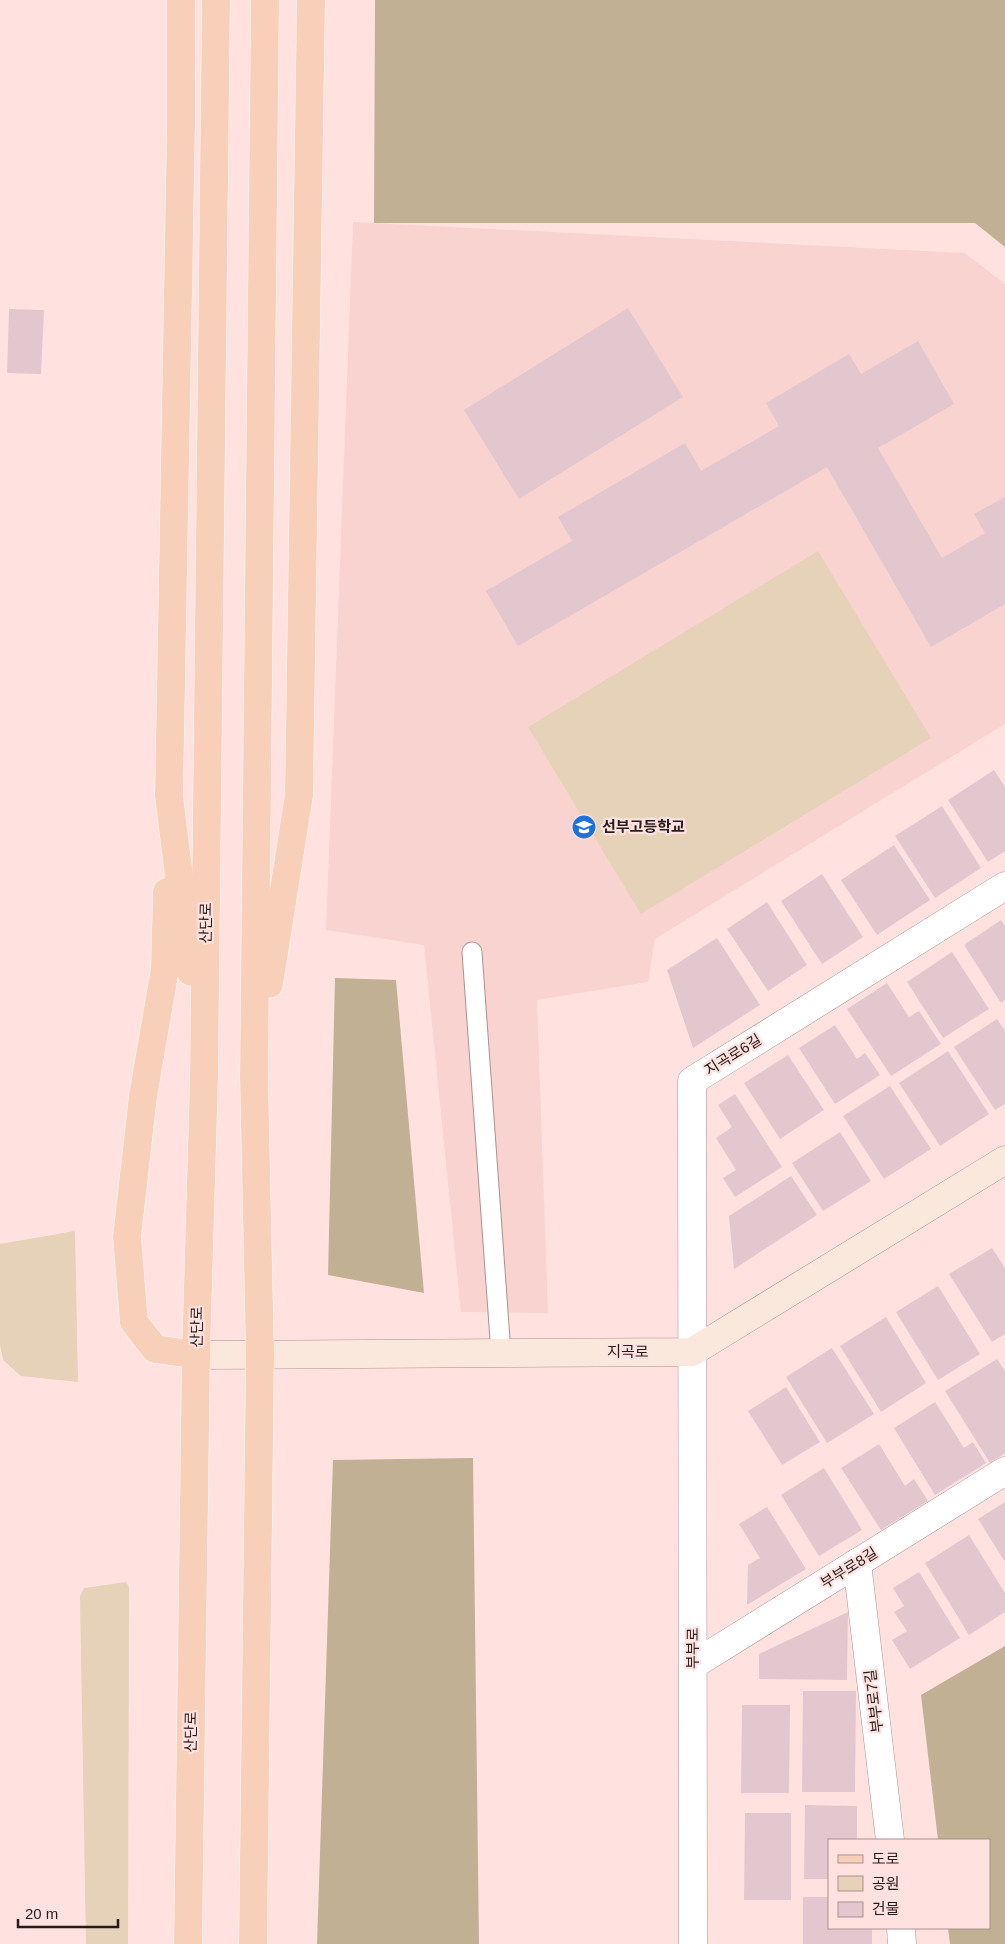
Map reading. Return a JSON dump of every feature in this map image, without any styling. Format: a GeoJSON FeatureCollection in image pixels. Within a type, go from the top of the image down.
{"type":"FeatureCollection","features":[{"type":"Feature","properties":{"kind":"main road"},"geometry":{"type":"LineString","coordinates":[[181,0],[181,125],[165,969],[143,1096],[127,1236],[134,1322],[155,1349],[196,1355]]}},
{"type":"Feature","properties":{"kind":"main road","name":"산단로"},"geometry":{"type":"LineString","coordinates":[[188,1944],[196,1355],[204,1077],[216,0]]}},
{"type":"Feature","properties":{"kind":"main road"},"geometry":{"type":"LineString","coordinates":[[253,1944],[260,1354],[254,1077],[264,0]]}},
{"type":"Feature","properties":{"kind":"main road"},"geometry":{"type":"LineString","coordinates":[[254,1077],[299,795],[311,0]]}},
{"type":"Feature","properties":{"kind":"main road"},"geometry":{"type":"LineString","coordinates":[[169,796],[204,1077]]}},
{"type":"Feature","properties":{"kind":"main road"},"geometry":{"type":"LineString","coordinates":[[692,1352],[1005,1160]]}},
{"type":"Feature","properties":{"kind":"main road","name":"지곡로"},"geometry":{"type":"LineString","coordinates":[[196,1355],[692,1352]]}},
{"type":"Feature","properties":{"kind":"street","name":"지곡로6길"},"geometry":{"type":"LineString","coordinates":[[692,1352],[692,1081],[1005,886]]}},
{"type":"Feature","properties":{"kind":"street","name":"부부로"},"geometry":{"type":"LineString","coordinates":[[692,1352],[693,1944]]}},
{"type":"Feature","properties":{"kind":"street","name":"부부로8길"},"geometry":{"type":"LineString","coordinates":[[693,1665],[1005,1471]]}},
{"type":"Feature","properties":{"kind":"street","name":"부부로7길"},"geometry":{"type":"LineString","coordinates":[[857,1563],[890,1839]]}},
{"type":"Feature","properties":{"kind":"street"},"geometry":{"type":"LineString","coordinates":[[900,1929],[902,1944]]}},
{"type":"Feature","properties":{"kind":"lane"},"geometry":{"type":"LineString","coordinates":[[472,952],[501,1353]]}},
{"type":"Feature","properties":{"kind":"shaded area"},"geometry":{"type":"Polygon","coordinates":[[[375,0],[1005,0],[1005,247],[975,223],[374,223],[375,0]]]}},
{"type":"Feature","properties":{"kind":"shaded area","name":"선부고등학교"},"geometry":{"type":"Polygon","coordinates":[[[353,222],[965,253],[1005,284],[1005,724],[655,939],[648,982],[537,1000],[548,1313],[461,1312],[424,945],[326,930],[353,222]]]}},
{"type":"Feature","properties":{"kind":"shaded area"},"geometry":{"type":"Polygon","coordinates":[[[335,978],[396,980],[424,1293],[328,1275],[335,978]]]}},
{"type":"Feature","properties":{"kind":"shaded area"},"geometry":{"type":"Polygon","coordinates":[[[473,1458],[479,1944],[317,1944],[333,1460],[473,1458]]]}},
{"type":"Feature","properties":{"kind":"shaded area"},"geometry":{"type":"Polygon","coordinates":[[[1005,1646],[1005,1944],[950,1944],[948,1929],[990,1929],[990,1839],[938,1839],[921,1695],[1005,1646]]]}},
{"type":"Feature","properties":{"kind":"green space"},"geometry":{"type":"Polygon","coordinates":[[[818,551],[931,738],[641,914],[528,727],[818,551]]]}},
{"type":"Feature","properties":{"kind":"green space"},"geometry":{"type":"Polygon","coordinates":[[[75,1231],[78,1382],[21,1376],[3,1360],[0,1344],[0,1244],[75,1231]]]}},
{"type":"Feature","properties":{"kind":"green space"},"geometry":{"type":"Polygon","coordinates":[[[126,1582],[129,1587],[128,1944],[86,1944],[80,1596],[84,1588],[126,1582]]]}},
{"type":"Feature","properties":{"kind":"building"},"geometry":{"type":"Polygon","coordinates":[[[628,308],[683,397],[519,499],[464,410],[628,308]]]}},
{"type":"Feature","properties":{"kind":"building"},"geometry":{"type":"Polygon","coordinates":[[[9,309],[44,310],[41,374],[7,373],[9,309]]]}},
{"type":"Feature","properties":{"kind":"building"},"geometry":{"type":"Polygon","coordinates":[[[918,341],[954,404],[878,448],[942,558],[985,533],[974,514],[1005,497],[1005,604],[931,647],[827,467],[518,646],[486,591],[572,541],[558,517],[685,443],[701,471],[779,426],[766,403],[849,354],[861,374],[918,341]]]}},
{"type":"Feature","properties":{"kind":"building"},"geometry":{"type":"Polygon","coordinates":[[[994,770],[1005,787],[1005,851],[988,862],[948,800],[994,770]]]}},
{"type":"Feature","properties":{"kind":"building"},"geometry":{"type":"Polygon","coordinates":[[[942,806],[981,868],[935,898],[895,836],[942,806]]]}},
{"type":"Feature","properties":{"kind":"building"},"geometry":{"type":"Polygon","coordinates":[[[894,845],[930,900],[877,935],[841,880],[894,845]]]}},
{"type":"Feature","properties":{"kind":"building"},"geometry":{"type":"Polygon","coordinates":[[[822,874],[863,937],[822,964],[781,901],[822,874]]]}},
{"type":"Feature","properties":{"kind":"building"},"geometry":{"type":"Polygon","coordinates":[[[767,902],[807,965],[768,991],[727,929],[767,902]]]}},
{"type":"Feature","properties":{"kind":"building"},"geometry":{"type":"Polygon","coordinates":[[[1001,920],[1005,926],[1005,1000],[1001,1003],[964,945],[1001,920]]]}},
{"type":"Feature","properties":{"kind":"building"},"geometry":{"type":"Polygon","coordinates":[[[717,938],[760,1005],[693,1048],[667,970],[717,938]]]}},
{"type":"Feature","properties":{"kind":"building"},"geometry":{"type":"Polygon","coordinates":[[[952,952],[989,1009],[943,1038],[907,982],[952,952]]]}},
{"type":"Feature","properties":{"kind":"building"},"geometry":{"type":"Polygon","coordinates":[[[887,983],[909,1017],[919,1011],[941,1044],[891,1076],[847,1009],[887,983]]]}},
{"type":"Feature","properties":{"kind":"building"},"geometry":{"type":"Polygon","coordinates":[[[997,1019],[1005,1031],[1005,1104],[995,1110],[954,1047],[997,1019]]]}},
{"type":"Feature","properties":{"kind":"building"},"geometry":{"type":"Polygon","coordinates":[[[835,1025],[857,1059],[865,1053],[880,1075],[835,1104],[799,1048],[835,1025]]]}},
{"type":"Feature","properties":{"kind":"building"},"geometry":{"type":"Polygon","coordinates":[[[948,1051],[989,1114],[940,1146],[899,1083],[948,1051]]]}},
{"type":"Feature","properties":{"kind":"building"},"geometry":{"type":"Polygon","coordinates":[[[788,1055],[824,1110],[780,1139],[744,1083],[788,1055]]]}},
{"type":"Feature","properties":{"kind":"building"},"geometry":{"type":"Polygon","coordinates":[[[890,1086],[931,1149],[884,1179],[843,1116],[890,1086]]]}},
{"type":"Feature","properties":{"kind":"building"},"geometry":{"type":"Polygon","coordinates":[[[735,1094],[782,1167],[735,1197],[723,1178],[736,1170],[716,1138],[732,1127],[718,1105],[735,1094]]]}},
{"type":"Feature","properties":{"kind":"building"},"geometry":{"type":"Polygon","coordinates":[[[840,1132],[871,1181],[823,1211],[792,1163],[840,1132]]]}},
{"type":"Feature","properties":{"kind":"building"},"geometry":{"type":"Polygon","coordinates":[[[791,1176],[817,1215],[734,1269],[729,1216],[791,1176]]]}},
{"type":"Feature","properties":{"kind":"building"},"geometry":{"type":"Polygon","coordinates":[[[992,1248],[1005,1268],[1005,1334],[992,1342],[949,1274],[992,1248]]]}},
{"type":"Feature","properties":{"kind":"building"},"geometry":{"type":"Polygon","coordinates":[[[938,1286],[980,1354],[938,1380],[896,1312],[938,1286]]]}},
{"type":"Feature","properties":{"kind":"building"},"geometry":{"type":"Polygon","coordinates":[[[886,1317],[926,1383],[881,1412],[840,1346],[886,1317]]]}},
{"type":"Feature","properties":{"kind":"building"},"geometry":{"type":"Polygon","coordinates":[[[832,1348],[874,1414],[827,1443],[786,1377],[832,1348]]]}},
{"type":"Feature","properties":{"kind":"building"},"geometry":{"type":"Polygon","coordinates":[[[997,1359],[1005,1371],[1005,1453],[990,1463],[945,1391],[997,1359]]]}},
{"type":"Feature","properties":{"kind":"building"},"geometry":{"type":"Polygon","coordinates":[[[786,1387],[820,1442],[782,1465],[748,1411],[786,1387]]]}},
{"type":"Feature","properties":{"kind":"building"},"geometry":{"type":"Polygon","coordinates":[[[935,1402],[964,1448],[973,1442],[986,1463],[935,1495],[894,1428],[935,1402]]]}},
{"type":"Feature","properties":{"kind":"building"},"geometry":{"type":"Polygon","coordinates":[[[879,1444],[905,1486],[914,1479],[928,1501],[881,1530],[841,1468],[879,1444]]]}},
{"type":"Feature","properties":{"kind":"building"},"geometry":{"type":"Polygon","coordinates":[[[824,1468],[862,1530],[819,1556],[781,1495],[824,1468]]]}},
{"type":"Feature","properties":{"kind":"building"},"geometry":{"type":"Polygon","coordinates":[[[1005,1502],[1005,1562],[978,1519],[1005,1502]]]}},
{"type":"Feature","properties":{"kind":"building"},"geometry":{"type":"Polygon","coordinates":[[[767,1507],[806,1569],[747,1605],[748,1565],[760,1558],[739,1524],[767,1507]]]}},
{"type":"Feature","properties":{"kind":"building"},"geometry":{"type":"Polygon","coordinates":[[[969,1535],[1005,1593],[1005,1612],[969,1635],[925,1563],[969,1535]]]}},
{"type":"Feature","properties":{"kind":"building"},"geometry":{"type":"Polygon","coordinates":[[[919,1572],[960,1638],[910,1669],[892,1640],[907,1631],[894,1612],[904,1606],[893,1588],[919,1572]]]}},
{"type":"Feature","properties":{"kind":"building"},"geometry":{"type":"Polygon","coordinates":[[[848,1612],[847,1680],[759,1679],[759,1654],[848,1612]]]}},
{"type":"Feature","properties":{"kind":"building"},"geometry":{"type":"Polygon","coordinates":[[[803,1691],[856,1691],[855,1792],[802,1792],[803,1691]]]}},
{"type":"Feature","properties":{"kind":"building"},"geometry":{"type":"Polygon","coordinates":[[[742,1705],[790,1705],[789,1793],[741,1793],[742,1705]]]}},
{"type":"Feature","properties":{"kind":"building"},"geometry":{"type":"Polygon","coordinates":[[[805,1805],[857,1806],[857,1839],[828,1839],[828,1879],[804,1879],[805,1805]]]}},
{"type":"Feature","properties":{"kind":"building"},"geometry":{"type":"Polygon","coordinates":[[[745,1813],[791,1813],[791,1900],[744,1900],[745,1813]]]}},
{"type":"Feature","properties":{"kind":"building"},"geometry":{"type":"Polygon","coordinates":[[[803,1897],[828,1897],[828,1929],[872,1929],[872,1944],[803,1944],[803,1897]]]}},
{"type":"Feature","properties":{"kind":"place","name":"선부고등학교"},"geometry":{"type":"Point","coordinates":[584,827]}}]}
